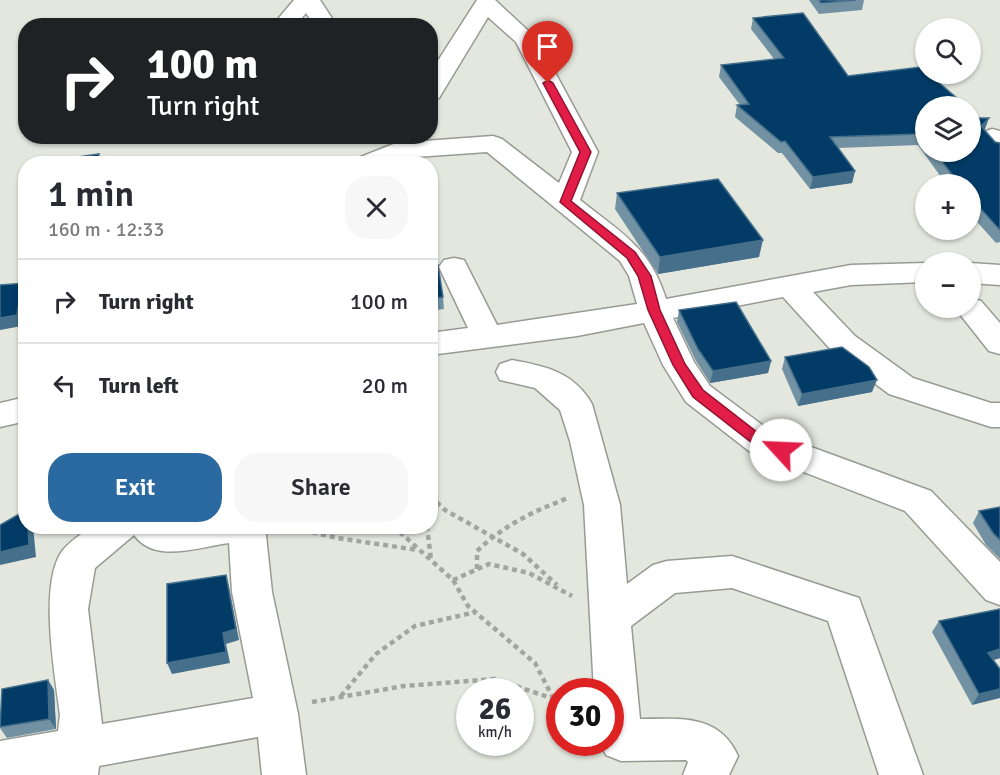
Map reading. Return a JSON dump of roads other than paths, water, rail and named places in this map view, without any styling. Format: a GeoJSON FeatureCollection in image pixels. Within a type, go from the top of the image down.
{"type":"FeatureCollection","features":[{"type":"Feature","properties":{"kind":"street"},"geometry":{"type":"LineString","coordinates":[[291,18],[308,0],[320,18]]}},
{"type":"Feature","properties":{"kind":"street"},"geometry":{"type":"LineString","coordinates":[[438,80],[486,3],[526,39],[585,152],[565,202]]}},
{"type":"Feature","properties":{"kind":"street"},"geometry":{"type":"LineString","coordinates":[[388,154],[493,144],[631,255],[644,276],[654,310],[679,365],[698,394],[761,442],[918,501],[1000,588]]}},
{"type":"Feature","properties":{"kind":"street"},"geometry":{"type":"LineString","coordinates":[[454,267],[488,337]]}},
{"type":"Feature","properties":{"kind":"street"},"geometry":{"type":"LineString","coordinates":[[438,343],[577,325],[851,275],[915,272]]}},
{"type":"Feature","properties":{"kind":"street"},"geometry":{"type":"LineString","coordinates":[[981,274],[1000,275]]}},
{"type":"Feature","properties":{"kind":"street"},"geometry":{"type":"LineString","coordinates":[[790,286],[844,344],[901,386],[991,415],[1000,415]]}},
{"type":"Feature","properties":{"kind":"street"},"geometry":{"type":"LineString","coordinates":[[978,318],[1000,344]]}},
{"type":"Feature","properties":{"kind":"street"},"geometry":{"type":"LineString","coordinates":[[512,372],[545,378],[575,404],[599,490],[621,740],[693,739],[716,756],[705,775]]}},
{"type":"Feature","properties":{"kind":"street"},"geometry":{"type":"LineString","coordinates":[[0,415],[18,411]]}},
{"type":"Feature","properties":{"kind":"street"},"geometry":{"type":"LineString","coordinates":[[77,763],[81,715],[68,609],[77,560],[110,534]]}},
{"type":"Feature","properties":{"kind":"street"},"geometry":{"type":"LineString","coordinates":[[155,534],[158,537],[180,534]]}},
{"type":"Feature","properties":{"kind":"street"},"geometry":{"type":"LineString","coordinates":[[247,534],[252,592],[277,714],[284,775]]}},
{"type":"Feature","properties":{"kind":"street"},"geometry":{"type":"LineString","coordinates":[[611,627],[667,577],[732,572],[845,610],[862,670],[901,775]]}},
{"type":"Feature","properties":{"kind":"street"},"geometry":{"type":"LineString","coordinates":[[0,762],[77,763],[222,722],[277,714]]}}]}
